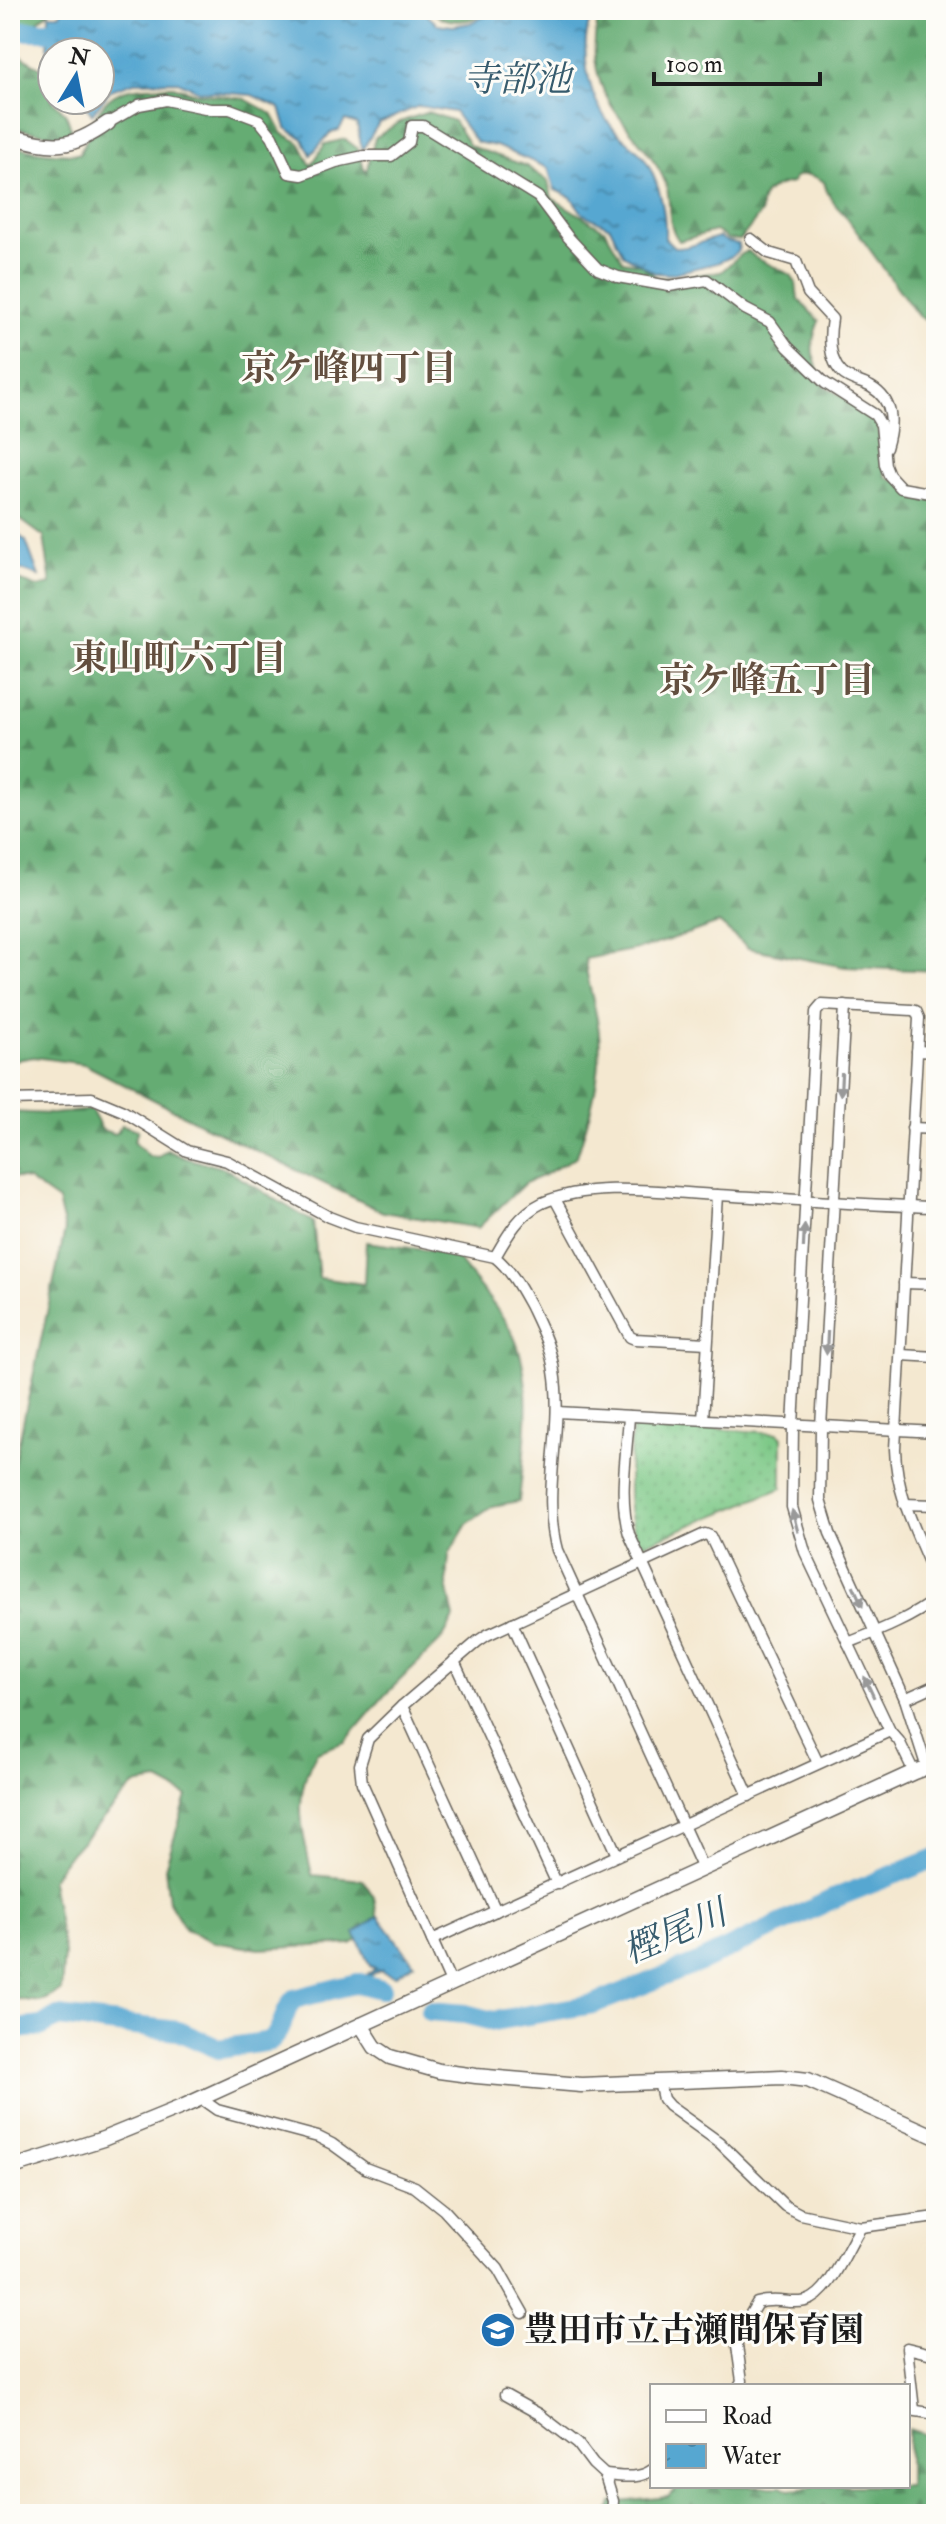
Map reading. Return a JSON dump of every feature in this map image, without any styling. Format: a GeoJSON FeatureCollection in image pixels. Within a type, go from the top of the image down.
{"type":"FeatureCollection","features":[{"type":"Feature","properties":{"kind":"street"},"geometry":{"type":"LineString","coordinates":[[10,136],[46,144],[68,144],[86,138],[139,105],[166,100],[210,109],[230,109],[259,120],[272,136],[289,173],[302,175],[336,162],[364,156],[391,156],[409,142],[412,126],[423,126],[538,197],[568,237],[598,269],[618,277],[669,286],[707,280],[745,309],[770,322],[788,347],[815,374],[875,415],[881,425],[889,475],[901,488],[936,494]]}},
{"type":"Feature","properties":{"kind":"street"},"geometry":{"type":"LineString","coordinates":[[751,239],[769,253],[796,261],[808,293],[832,319],[829,335],[833,359],[843,375],[873,388],[884,399],[891,413],[893,428],[884,454]]}},
{"type":"Feature","properties":{"kind":"street"},"geometry":{"type":"LineString","coordinates":[[926,1768],[890,1731],[805,1552],[794,1519],[791,1494],[793,1425],[816,1012],[822,1005],[916,1011],[919,1018],[896,1474],[904,1504],[936,1579]]}},
{"type":"Feature","properties":{"kind":"street"},"geometry":{"type":"LineString","coordinates":[[845,1006],[819,1487],[823,1515],[905,1699],[926,1768]]}},
{"type":"Feature","properties":{"kind":"street"},"geometry":{"type":"LineString","coordinates":[[917,1051],[936,1052]]}},
{"type":"Feature","properties":{"kind":"street"},"geometry":{"type":"LineString","coordinates":[[10,1100],[92,1098],[123,1111],[187,1151],[227,1161],[329,1217],[355,1227],[495,1257],[511,1273],[543,1331],[554,1366],[557,1412],[551,1503],[553,1531],[560,1558],[703,1869]]}},
{"type":"Feature","properties":{"kind":"street"},"geometry":{"type":"LineString","coordinates":[[912,1128],[936,1129]]}},
{"type":"Feature","properties":{"kind":"street"},"geometry":{"type":"LineString","coordinates":[[495,1257],[509,1231],[541,1204],[585,1190],[936,1207]]}},
{"type":"Feature","properties":{"kind":"street"},"geometry":{"type":"LineString","coordinates":[[703,1420],[717,1195]]}},
{"type":"Feature","properties":{"kind":"street"},"geometry":{"type":"LineString","coordinates":[[555,1199],[632,1339],[707,1343]]}},
{"type":"Feature","properties":{"kind":"street"},"geometry":{"type":"LineString","coordinates":[[904,1283],[936,1284]]}},
{"type":"Feature","properties":{"kind":"street"},"geometry":{"type":"LineString","coordinates":[[901,1355],[936,1357]]}},
{"type":"Feature","properties":{"kind":"street"},"geometry":{"type":"LineString","coordinates":[[557,1412],[936,1432]]}},
{"type":"Feature","properties":{"kind":"street"},"geometry":{"type":"LineString","coordinates":[[629,1416],[625,1522],[749,1796]]}},
{"type":"Feature","properties":{"kind":"street"},"geometry":{"type":"LineString","coordinates":[[904,1504],[936,1505]]}},
{"type":"Feature","properties":{"kind":"street"},"geometry":{"type":"LineString","coordinates":[[452,1985],[362,1783],[360,1772],[368,1739],[402,1706],[487,1635],[705,1534],[713,1538],[818,1763]]}},
{"type":"Feature","properties":{"kind":"street"},"geometry":{"type":"LineString","coordinates":[[848,1643],[924,1609],[936,1599]]}},
{"type":"Feature","properties":{"kind":"street"},"geometry":{"type":"LineString","coordinates":[[512,1623],[617,1855]]}},
{"type":"Feature","properties":{"kind":"street"},"geometry":{"type":"LineString","coordinates":[[454,1661],[557,1884]]}},
{"type":"Feature","properties":{"kind":"street"},"geometry":{"type":"LineString","coordinates":[[905,1699],[936,1685]]}},
{"type":"Feature","properties":{"kind":"street"},"geometry":{"type":"LineString","coordinates":[[402,1706],[496,1911]]}},
{"type":"Feature","properties":{"kind":"street"},"geometry":{"type":"LineString","coordinates":[[432,1940],[890,1731]]}},
{"type":"Feature","properties":{"kind":"street"},"geometry":{"type":"LineString","coordinates":[[10,2168],[103,2139],[200,2098],[926,1768]]}},
{"type":"Feature","properties":{"kind":"street"},"geometry":{"type":"LineString","coordinates":[[361,2025],[369,2040],[382,2053],[439,2071],[561,2084],[782,2077],[808,2080],[936,2137]]}},
{"type":"Feature","properties":{"kind":"street"},"geometry":{"type":"LineString","coordinates":[[659,2082],[663,2099],[669,2106],[726,2148],[791,2210],[817,2219],[861,2227],[936,2217]]}},
{"type":"Feature","properties":{"kind":"street"},"geometry":{"type":"LineString","coordinates":[[200,2098],[217,2110],[318,2137],[365,2168],[415,2187],[444,2210],[498,2269],[523,2313]]}},
{"type":"Feature","properties":{"kind":"street"},"geometry":{"type":"LineString","coordinates":[[740,2384],[736,2339],[757,2303],[771,2298],[806,2301],[818,2296],[861,2227]]}},
{"type":"Feature","properties":{"kind":"street"},"geometry":{"type":"LineString","coordinates":[[909,2384],[907,2348],[936,2355]]}},
{"type":"Feature","properties":{"kind":"street"},"geometry":{"type":"LineString","coordinates":[[505,2395],[539,2414],[578,2444],[605,2475],[613,2501],[612,2514]]}},
{"type":"Feature","properties":{"kind":"street"},"geometry":{"type":"LineString","coordinates":[[911,2410],[936,2414]]}},
{"type":"Feature","properties":{"kind":"street"},"geometry":{"type":"LineString","coordinates":[[605,2475],[632,2477],[650,2472]]}},
{"type":"Feature","properties":{"kind":"green space"},"geometry":{"type":"Polygon","coordinates":[[[10,10],[51,10],[37,22],[10,26],[10,10]]]}},
{"type":"Feature","properties":{"kind":"green space"},"geometry":{"type":"Polygon","coordinates":[[[430,10],[489,10],[475,18],[460,21],[444,19],[430,10]]]}},
{"type":"Feature","properties":{"kind":"green space"},"geometry":{"type":"Polygon","coordinates":[[[601,10],[936,10],[936,326],[918,316],[831,200],[824,182],[814,176],[795,177],[792,183],[769,191],[762,199],[761,213],[740,240],[728,239],[715,231],[679,241],[674,234],[667,189],[660,171],[611,105],[600,82],[595,59],[595,34],[601,10]]]}},
{"type":"Feature","properties":{"kind":"green space"},"geometry":{"type":"Polygon","coordinates":[[[10,50],[36,65],[36,116],[67,116],[71,129],[66,138],[10,127],[10,50]]]}},
{"type":"Feature","properties":{"kind":"green space"},"geometry":{"type":"Polygon","coordinates":[[[173,86],[196,93],[245,99],[272,114],[283,134],[299,142],[311,166],[325,144],[345,139],[357,148],[366,173],[375,138],[400,122],[428,112],[454,121],[470,146],[526,166],[548,181],[552,198],[605,230],[623,261],[642,264],[657,279],[721,272],[748,251],[791,275],[796,283],[798,299],[819,321],[813,346],[817,380],[877,424],[886,477],[936,497],[936,971],[845,967],[748,948],[719,923],[648,947],[585,959],[600,1048],[594,1096],[577,1156],[525,1183],[478,1228],[383,1212],[84,1064],[34,1057],[10,1061],[10,577],[38,587],[51,584],[44,537],[10,512],[10,144],[44,152],[79,154],[96,116],[116,116],[116,94],[135,88],[173,86]]]}},
{"type":"Feature","properties":{"kind":"green space"},"geometry":{"type":"Polygon","coordinates":[[[91,1110],[102,1130],[115,1134],[122,1125],[138,1130],[134,1141],[149,1156],[158,1157],[167,1150],[224,1168],[313,1222],[319,1278],[364,1284],[366,1242],[454,1254],[504,1319],[518,1348],[526,1391],[525,1437],[519,1501],[493,1506],[467,1524],[449,1554],[447,1584],[454,1618],[443,1638],[384,1696],[345,1742],[317,1752],[304,1783],[301,1812],[312,1875],[363,1880],[374,1897],[378,1921],[370,1933],[351,1944],[259,1949],[213,1942],[186,1930],[169,1902],[165,1868],[187,1796],[159,1781],[134,1785],[62,1863],[51,1881],[64,1953],[61,1991],[40,2002],[10,1998],[10,1482],[65,1230],[58,1201],[28,1180],[10,1177],[10,1112],[52,1114],[91,1110]]]}},
{"type":"Feature","properties":{"kind":"green space"},"geometry":{"type":"Polygon","coordinates":[[[632,1426],[778,1433],[782,1437],[782,1488],[640,1546],[629,1502],[632,1426]]]}},
{"type":"Feature","properties":{"kind":"green space"},"geometry":{"type":"Polygon","coordinates":[[[910,2430],[936,2438],[936,2514],[609,2514],[612,2503],[668,2497],[676,2488],[910,2488],[910,2430]]]}},
{"type":"Feature","properties":{"kind":"water","name":"寺部池"},"geometry":{"type":"Polygon","coordinates":[[[62,10],[422,10],[437,24],[453,26],[470,23],[499,10],[594,10],[586,39],[591,86],[603,115],[649,166],[662,201],[665,238],[675,248],[681,248],[719,237],[739,244],[738,251],[717,263],[670,274],[655,273],[623,254],[610,227],[583,214],[571,197],[555,190],[548,168],[496,146],[476,142],[454,112],[419,106],[379,123],[362,150],[357,124],[345,120],[339,130],[330,133],[311,155],[303,139],[286,128],[280,108],[252,95],[199,91],[178,81],[134,82],[116,88],[116,36],[48,36],[49,14],[60,14],[62,10]]]}},
{"type":"Feature","properties":{"kind":"water"},"geometry":{"type":"Polygon","coordinates":[[[10,528],[26,541],[39,576],[10,566],[10,528]]]}},
{"type":"Feature","properties":{"kind":"water"},"geometry":{"type":"Polygon","coordinates":[[[378,1916],[414,1963],[395,1976],[379,1970],[362,1981],[375,1969],[370,1966],[355,1933],[378,1916]]]}},
{"type":"Feature","properties":{"kind":"waterway"},"geometry":{"type":"LineString","coordinates":[[10,31],[49,31]]}},
{"type":"Feature","properties":{"kind":"waterway","name":"樫尾川"},"geometry":{"type":"LineString","coordinates":[[430,2011],[465,2014],[493,2021],[594,2004],[698,1963],[835,1898],[936,1858]]}},
{"type":"Feature","properties":{"kind":"waterway","name":"樫尾川"},"geometry":{"type":"LineString","coordinates":[[10,2030],[42,2026],[58,2017],[178,2031],[219,2049],[271,2041],[294,1999],[358,1983],[381,1989]]}},
{"type":"Feature","properties":{"kind":"place","name":"豊田市立古瀬間保育園"},"geometry":{"type":"Point","coordinates":[498,2330]}},
{"type":"Feature","properties":{"kind":"district","name":"京ケ峰四丁目"},"geometry":{"type":"Point","coordinates":[349,368]}},
{"type":"Feature","properties":{"kind":"district","name":"東山町六丁目"},"geometry":{"type":"Point","coordinates":[179,658]}},
{"type":"Feature","properties":{"kind":"district","name":"京ケ峰五丁目"},"geometry":{"type":"Point","coordinates":[767,680]}}]}
